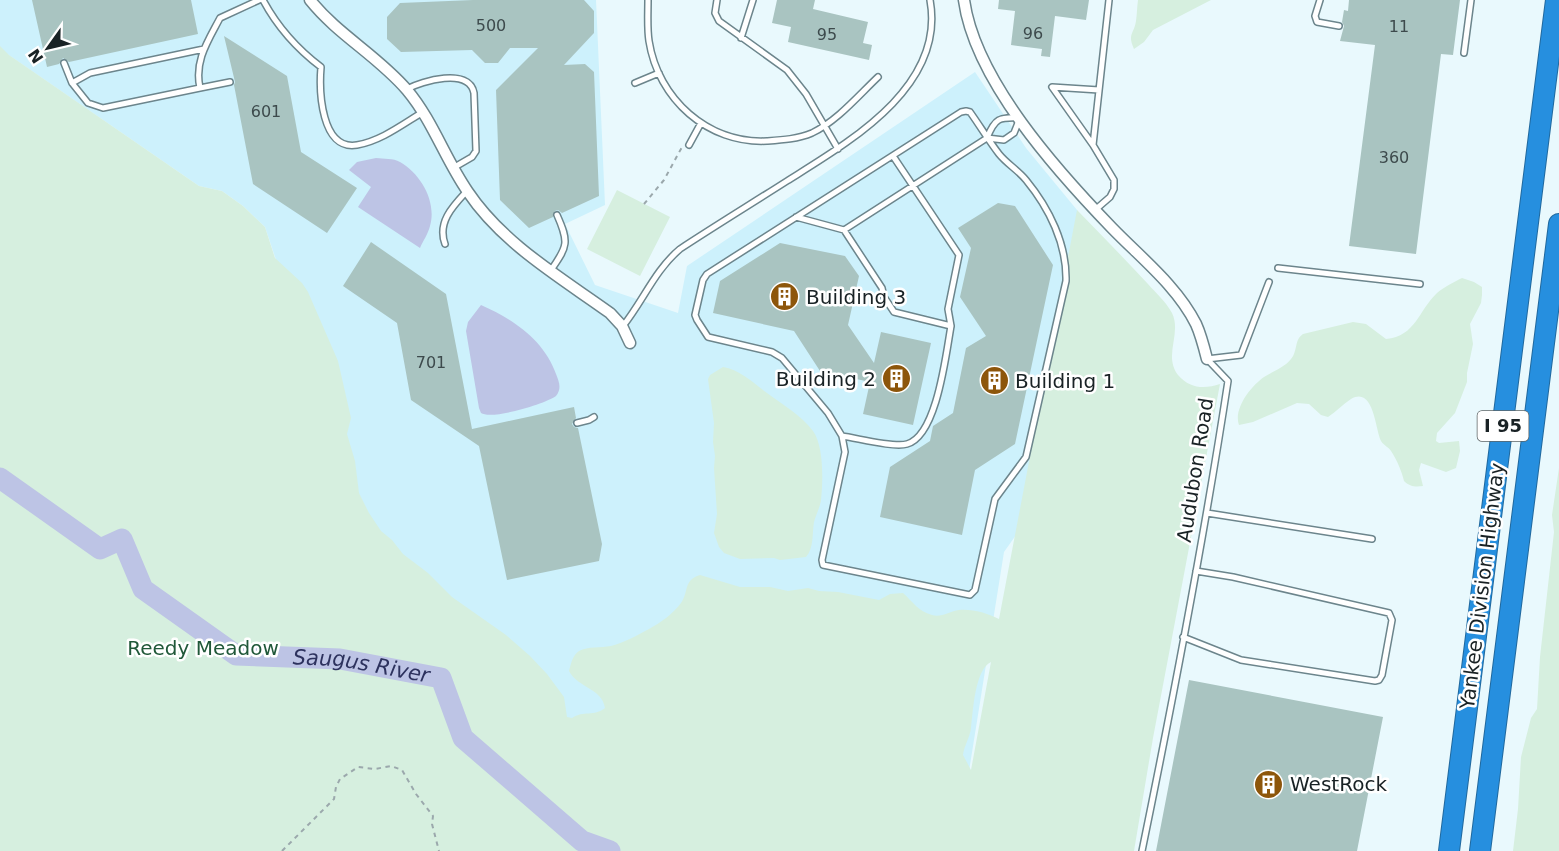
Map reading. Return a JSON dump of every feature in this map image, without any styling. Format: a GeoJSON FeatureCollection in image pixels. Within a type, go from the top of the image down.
{"type":"FeatureCollection","features":[{"type":"Feature","properties":{"kind":"highway","name":"Yankee Division Highway"},"geometry":{"type":"LineString","coordinates":[[1449,851],[1556,0]]}},
{"type":"Feature","properties":{"kind":"highway","name":"Yankee Division Highway"},"geometry":{"type":"LineString","coordinates":[[1480,851],[1559,224]]}},
{"type":"Feature","properties":{"kind":"street"},"geometry":{"type":"LineString","coordinates":[[310,0],[333,26],[373,57],[407,89],[423,112],[467,191],[506,236],[610,313],[622,326],[630,343]]}},
{"type":"Feature","properties":{"kind":"street","name":"Audubon Road"},"geometry":{"type":"LineString","coordinates":[[964,0],[968,23],[978,51],[1020,118],[1056,166],[1182,301],[1199,332],[1207,359]]}},
{"type":"Feature","properties":{"kind":"lane"},"geometry":{"type":"LineString","coordinates":[[648,0],[649,42],[659,73],[678,104],[701,123],[724,135],[750,142],[792,139],[813,132],[878,77]]}},
{"type":"Feature","properties":{"kind":"lane"},"geometry":{"type":"LineString","coordinates":[[717,0],[715,13],[719,21],[787,70],[806,94],[838,149]]}},
{"type":"Feature","properties":{"kind":"lane"},"geometry":{"type":"LineString","coordinates":[[741,38],[753,0]]}},
{"type":"Feature","properties":{"kind":"lane"},"geometry":{"type":"LineString","coordinates":[[622,326],[664,264],[680,249],[838,149],[897,100],[918,72],[932,30],[930,0]]}},
{"type":"Feature","properties":{"kind":"lane"},"geometry":{"type":"LineString","coordinates":[[1093,145],[1108,0]]}},
{"type":"Feature","properties":{"kind":"lane"},"geometry":{"type":"LineString","coordinates":[[1320,0],[1315,16],[1317,22],[1339,26]]}},
{"type":"Feature","properties":{"kind":"lane"},"geometry":{"type":"LineString","coordinates":[[1464,53],[1471,0]]}},
{"type":"Feature","properties":{"kind":"lane"},"geometry":{"type":"LineString","coordinates":[[200,88],[198,68],[204,49],[220,18],[257,1],[293,44],[321,68],[320,80],[326,122],[337,140],[349,145],[363,144],[390,132],[423,112]]}},
{"type":"Feature","properties":{"kind":"lane"},"geometry":{"type":"LineString","coordinates":[[72,83],[90,73],[204,49]]}},
{"type":"Feature","properties":{"kind":"lane"},"geometry":{"type":"LineString","coordinates":[[64,63],[72,83],[88,103],[103,108],[230,82]]}},
{"type":"Feature","properties":{"kind":"lane"},"geometry":{"type":"LineString","coordinates":[[635,83],[659,73]]}},
{"type":"Feature","properties":{"kind":"lane"},"geometry":{"type":"LineString","coordinates":[[407,89],[422,81],[441,79],[462,79],[472,85],[476,151],[472,158],[453,168]]}},
{"type":"Feature","properties":{"kind":"lane"},"geometry":{"type":"LineString","coordinates":[[1095,210],[1110,197],[1114,189],[1114,180],[1093,145],[1052,87],[1099,90]]}},
{"type":"Feature","properties":{"kind":"lane"},"geometry":{"type":"LineString","coordinates":[[963,111],[970,112],[987,138],[1003,159],[1025,179],[1047,211],[1061,243],[1066,263],[1066,281],[1026,457],[996,497],[975,590],[973,594],[962,593],[823,565],[822,560],[845,452],[842,436],[819,401],[782,358],[772,352],[708,337],[696,318],[703,282],[706,275],[963,111]]}},
{"type":"Feature","properties":{"kind":"lane"},"geometry":{"type":"LineString","coordinates":[[844,230],[987,138],[993,124],[1003,117],[1020,118],[1014,133],[1004,140],[987,138]]}},
{"type":"Feature","properties":{"kind":"lane"},"geometry":{"type":"LineString","coordinates":[[687,144],[701,123]]}},
{"type":"Feature","properties":{"kind":"lane"},"geometry":{"type":"LineString","coordinates":[[842,436],[902,445],[912,442],[921,435],[938,397],[951,326],[948,309],[959,255],[893,156]]}},
{"type":"Feature","properties":{"kind":"lane"},"geometry":{"type":"LineString","coordinates":[[446,244],[442,232],[447,215],[452,206],[467,191]]}},
{"type":"Feature","properties":{"kind":"lane"},"geometry":{"type":"LineString","coordinates":[[551,270],[566,245],[566,236],[557,215]]}},
{"type":"Feature","properties":{"kind":"lane"},"geometry":{"type":"LineString","coordinates":[[795,217],[844,230],[882,288],[884,297],[893,312],[951,326]]}},
{"type":"Feature","properties":{"kind":"lane"},"geometry":{"type":"LineString","coordinates":[[1278,268],[1420,284]]}},
{"type":"Feature","properties":{"kind":"lane"},"geometry":{"type":"LineString","coordinates":[[1207,359],[1240,355],[1269,282]]}},
{"type":"Feature","properties":{"kind":"lane","name":"Audubon Road"},"geometry":{"type":"LineString","coordinates":[[1143,851],[1207,513],[1228,381],[1207,359]]}},
{"type":"Feature","properties":{"kind":"lane"},"geometry":{"type":"LineString","coordinates":[[577,423],[594,417]]}},
{"type":"Feature","properties":{"kind":"lane"},"geometry":{"type":"LineString","coordinates":[[1207,513],[1372,539]]}},
{"type":"Feature","properties":{"kind":"lane"},"geometry":{"type":"LineString","coordinates":[[1183,637],[1241,660],[1375,681],[1379,680],[1382,675],[1392,619],[1389,613],[1233,577],[1196,571]]}},
{"type":"Feature","properties":{"kind":"path"},"geometry":{"type":"LineString","coordinates":[[644,204],[664,180],[687,144]]}},
{"type":"Feature","properties":{"kind":"path"},"geometry":{"type":"LineString","coordinates":[[282,851],[334,799],[340,779],[348,776],[358,767],[375,769],[391,766],[402,770],[416,794],[427,805],[433,816],[432,824],[439,851]]}},
{"type":"Feature","properties":{"kind":"shaded area"},"geometry":{"type":"Polygon","coordinates":[[[0,0],[596,0],[605,205],[565,224],[595,285],[678,313],[687,266],[975,72],[1026,148],[1077,210],[1099,281],[1028,518],[1004,552],[962,815],[589,782],[406,608],[337,442],[265,227],[243,206],[222,191],[199,186],[0,49],[0,0]]]}},
{"type":"Feature","properties":{"kind":"shaded area"},"geometry":{"type":"Polygon","coordinates":[[[376,158],[391,159],[408,167],[426,190],[432,217],[420,248],[358,207],[371,187],[349,170],[357,162],[376,158]]]}},
{"type":"Feature","properties":{"kind":"shaded area"},"geometry":{"type":"Polygon","coordinates":[[[481,305],[516,324],[544,351],[559,382],[556,396],[518,410],[487,415],[481,413],[466,331],[468,322],[481,305]]]}},
{"type":"Feature","properties":{"kind":"green space"},"geometry":{"type":"Polygon","coordinates":[[[1138,0],[1211,0],[1153,30],[1144,42],[1134,49],[1131,37],[1136,21],[1138,0]]]}},
{"type":"Feature","properties":{"kind":"green space","name":"Reedy Meadow"},"geometry":{"type":"Polygon","coordinates":[[[0,46],[9,55],[199,186],[222,191],[243,206],[265,227],[275,258],[302,283],[308,292],[338,361],[351,418],[347,434],[355,461],[359,493],[369,513],[381,531],[403,554],[428,573],[452,597],[506,635],[530,656],[564,697],[567,717],[572,718],[605,708],[599,696],[573,677],[569,671],[577,653],[586,648],[616,644],[658,624],[678,607],[691,580],[700,575],[740,587],[770,587],[788,591],[808,588],[879,600],[890,594],[903,593],[919,609],[932,615],[939,616],[959,610],[970,610],[999,619],[1077,210],[1170,309],[1175,321],[1172,360],[1178,375],[1198,387],[1220,384],[1134,851],[0,851],[0,46]],[[991,662],[981,673],[978,681],[970,731],[963,755],[971,770],[991,662]]]}},
{"type":"Feature","properties":{"kind":"green space"},"geometry":{"type":"Polygon","coordinates":[[[617,190],[670,217],[640,276],[587,249],[617,190]]]}},
{"type":"Feature","properties":{"kind":"green space"},"geometry":{"type":"Polygon","coordinates":[[[1462,278],[1482,287],[1481,303],[1470,324],[1473,344],[1467,382],[1455,413],[1437,433],[1436,441],[1439,443],[1459,441],[1460,451],[1456,468],[1446,472],[1421,463],[1419,470],[1423,486],[1406,483],[1393,455],[1381,441],[1372,411],[1365,398],[1351,399],[1328,417],[1321,415],[1309,404],[1297,403],[1253,422],[1239,425],[1239,412],[1244,398],[1264,377],[1288,362],[1293,356],[1298,339],[1303,334],[1353,322],[1366,324],[1386,339],[1396,337],[1416,322],[1437,293],[1462,278]]]}},
{"type":"Feature","properties":{"kind":"green space"},"geometry":{"type":"Polygon","coordinates":[[[723,367],[741,374],[792,410],[817,438],[822,464],[822,492],[814,522],[812,545],[806,557],[780,560],[774,558],[740,559],[724,553],[719,547],[714,533],[717,514],[714,423],[708,379],[710,375],[723,367]]]}},
{"type":"Feature","properties":{"kind":"green space"},"geometry":{"type":"Polygon","coordinates":[[[1559,468],[1559,851],[1513,851],[1521,757],[1531,718],[1537,709],[1540,657],[1554,532],[1552,515],[1559,468]]]}},
{"type":"Feature","properties":{"kind":"building"},"geometry":{"type":"Polygon","coordinates":[[[32,0],[191,0],[198,34],[69,62],[63,58],[59,64],[47,67],[32,0]]]}},
{"type":"Feature","properties":{"kind":"building"},"geometry":{"type":"Polygon","coordinates":[[[473,0],[584,0],[594,11],[594,33],[564,65],[585,64],[594,72],[599,196],[562,213],[555,211],[553,217],[529,228],[500,200],[496,90],[538,48],[510,48],[498,63],[485,63],[472,50],[401,52],[387,39],[387,17],[400,3],[473,0]]]}},
{"type":"Feature","properties":{"kind":"building"},"geometry":{"type":"Polygon","coordinates":[[[777,0],[815,0],[813,9],[868,22],[863,43],[872,45],[869,60],[788,42],[791,27],[772,23],[777,0]]]}},
{"type":"Feature","properties":{"kind":"building"},"geometry":{"type":"Polygon","coordinates":[[[999,0],[1089,0],[1086,20],[1055,16],[1050,57],[1041,56],[1042,49],[1011,45],[1015,11],[998,9],[999,0]]]}},
{"type":"Feature","properties":{"kind":"building"},"geometry":{"type":"Polygon","coordinates":[[[1349,0],[1460,0],[1453,55],[1441,54],[1416,254],[1349,246],[1375,45],[1340,41],[1344,26],[1342,22],[1344,10],[1348,11],[1349,0]]]}},
{"type":"Feature","properties":{"kind":"building"},"geometry":{"type":"Polygon","coordinates":[[[224,36],[287,76],[301,152],[357,188],[327,233],[253,184],[235,82],[224,36]]]}},
{"type":"Feature","properties":{"kind":"building","name":"Building 1"},"geometry":{"type":"Polygon","coordinates":[[[998,203],[1015,206],[1053,265],[1015,444],[975,470],[962,535],[880,517],[890,467],[930,441],[933,426],[953,413],[966,348],[986,336],[960,297],[971,248],[958,228],[998,203]]]}},
{"type":"Feature","properties":{"kind":"building"},"geometry":{"type":"Polygon","coordinates":[[[371,242],[446,294],[472,429],[574,407],[576,418],[572,424],[578,428],[602,544],[599,561],[507,580],[479,446],[411,400],[397,323],[343,286],[371,242]]]}},
{"type":"Feature","properties":{"kind":"building","name":"Building 3"},"geometry":{"type":"Polygon","coordinates":[[[780,243],[845,256],[859,276],[848,325],[874,363],[881,332],[931,343],[913,425],[863,414],[870,382],[820,371],[794,331],[713,313],[720,281],[780,243]]]}},
{"type":"Feature","properties":{"kind":"building","name":"WestRock"},"geometry":{"type":"Polygon","coordinates":[[[1189,680],[1383,717],[1357,851],[1156,851],[1189,680]]]}},
{"type":"Feature","properties":{"kind":"waterway","name":"Saugus River"},"geometry":{"type":"LineString","coordinates":[[0,478],[100,549],[122,539],[143,589],[236,655],[340,659],[441,678],[463,738],[582,841],[610,851]]}},
{"type":"Feature","properties":{"kind":"place","name":"Building 3"},"geometry":{"type":"Point","coordinates":[785,297]}},
{"type":"Feature","properties":{"kind":"place","name":"Building 2"},"geometry":{"type":"Point","coordinates":[897,379]}},
{"type":"Feature","properties":{"kind":"place","name":"Building 1"},"geometry":{"type":"Point","coordinates":[994,381]}},
{"type":"Feature","properties":{"kind":"place","name":"WestRock"},"geometry":{"type":"Point","coordinates":[1269,784]}}]}
